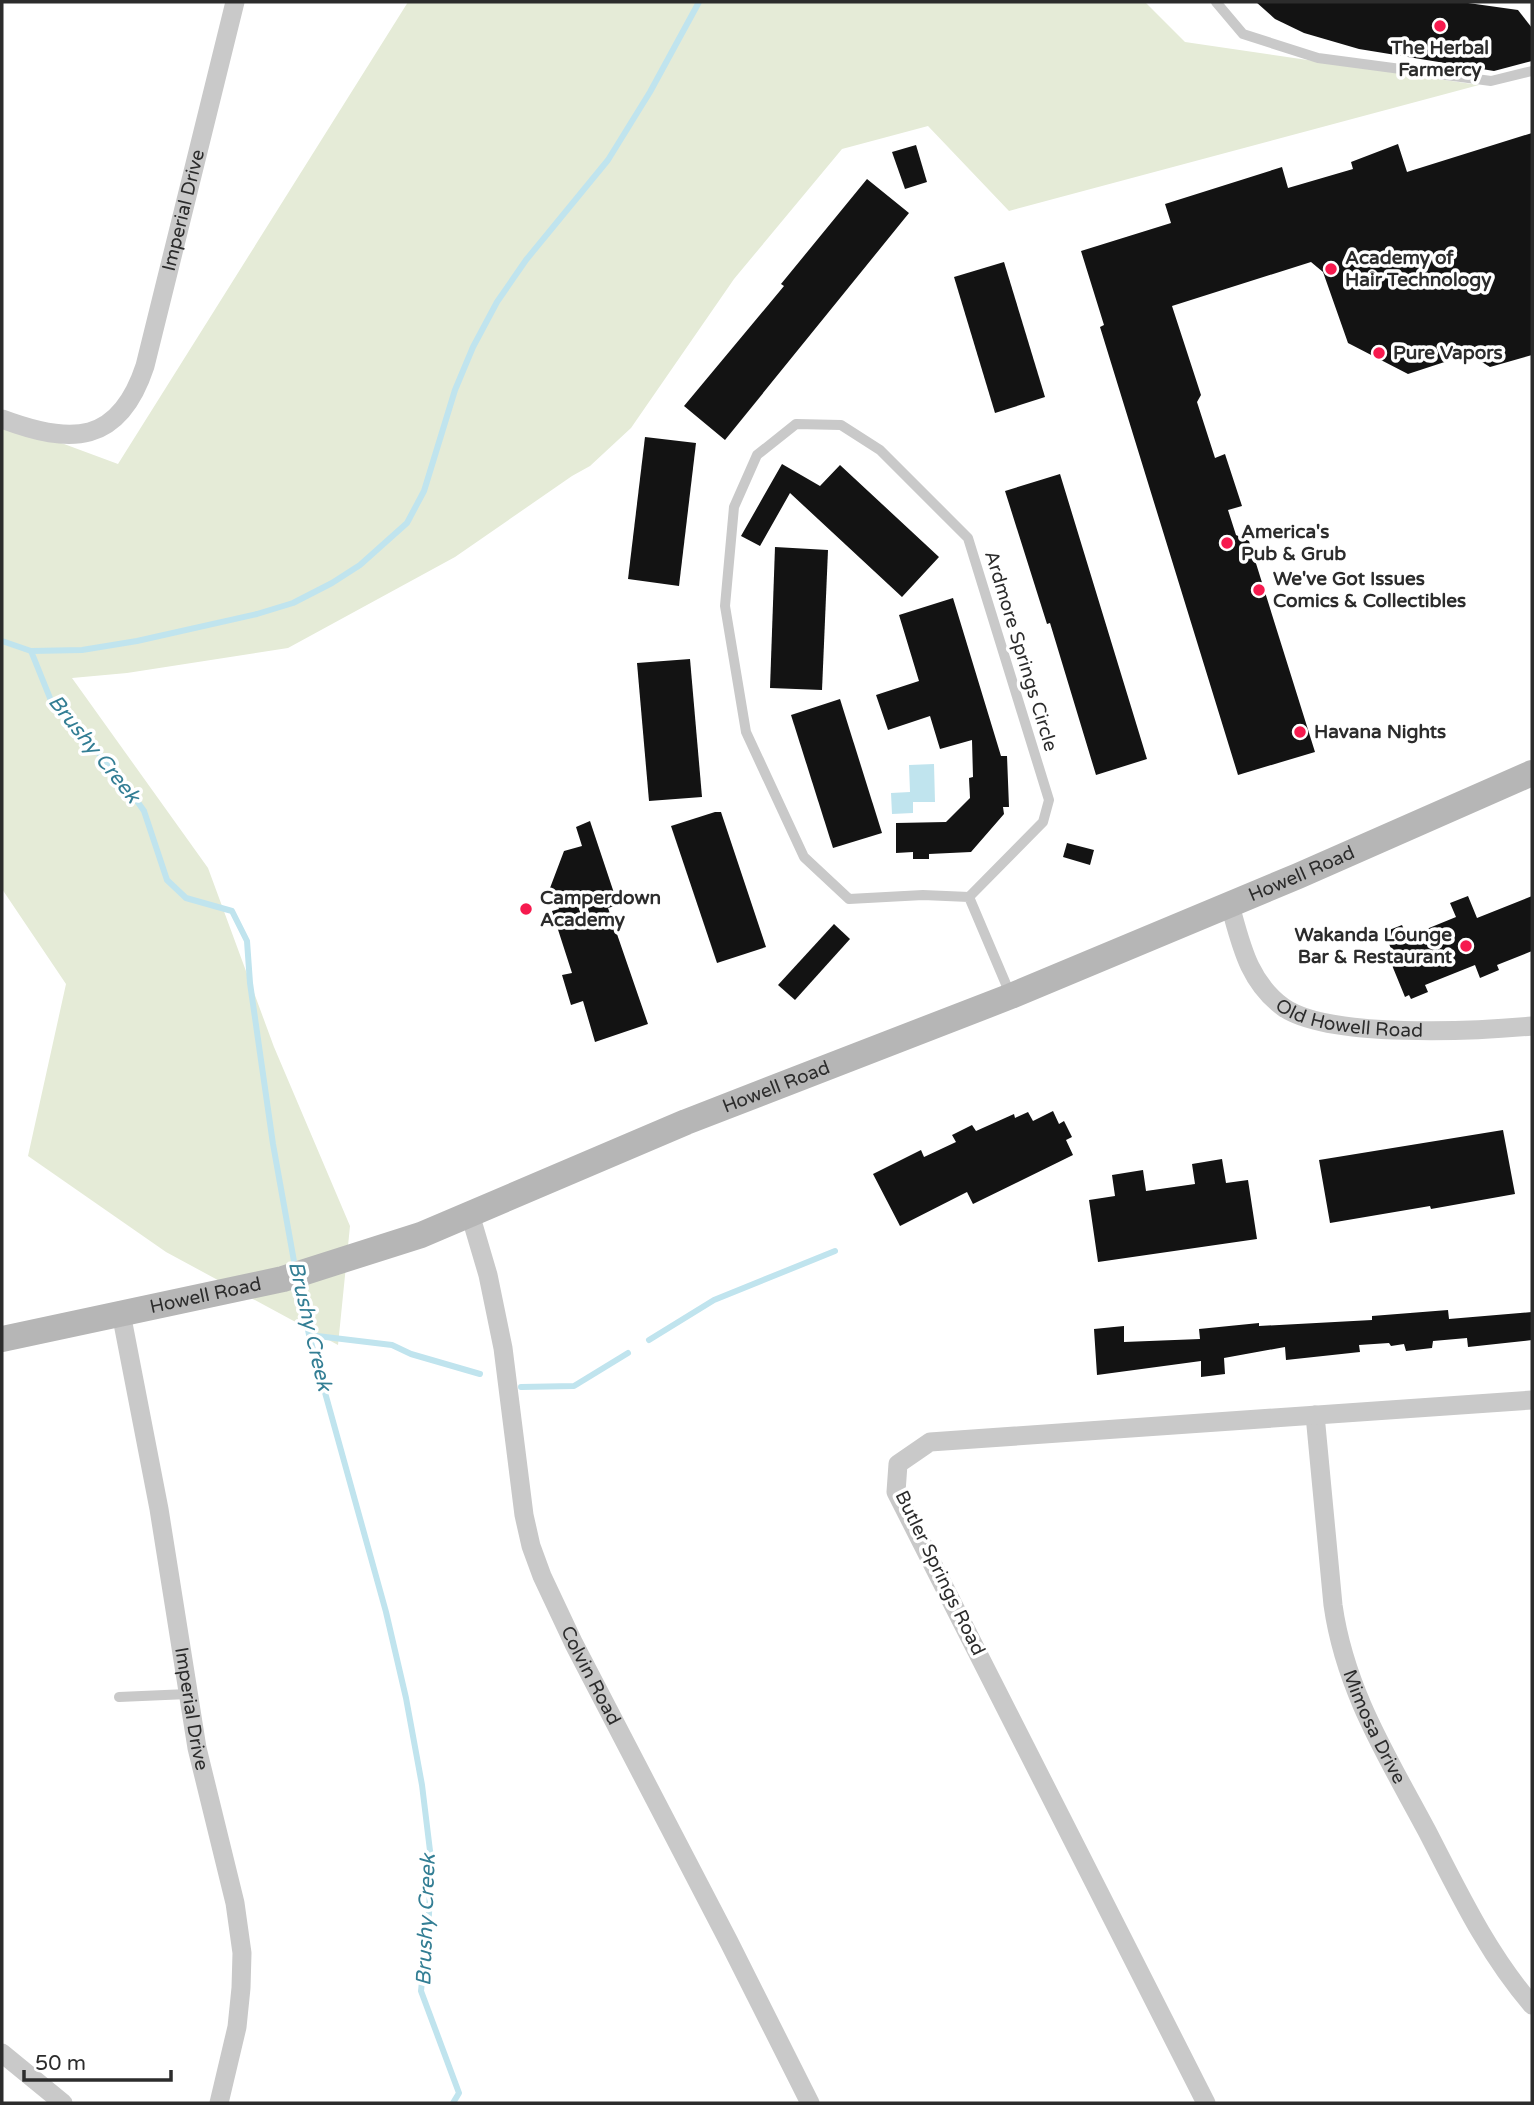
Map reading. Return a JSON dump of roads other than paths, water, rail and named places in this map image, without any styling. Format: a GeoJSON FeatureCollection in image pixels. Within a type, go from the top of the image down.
{"type":"FeatureCollection","features":[{"type":"Feature","properties":{"kind":"main road","name":"Howell Road"},"geometry":{"type":"LineString","coordinates":[[2,1339],[248,1287],[354,1258],[421,1235],[685,1122],[1011,996],[1230,905],[1532,773]]}},
{"type":"Feature","properties":{"kind":"street","name":"Imperial Drive"},"geometry":{"type":"LineString","coordinates":[[2,419],[55,435],[78,436],[103,427],[128,404],[145,366],[235,2]]}},
{"type":"Feature","properties":{"kind":"street","name":"Old Howell Road"},"geometry":{"type":"LineString","coordinates":[[1230,905],[1246,961],[1264,988],[1283,1007],[1295,1014],[1351,1027],[1421,1031],[1532,1026]]}},
{"type":"Feature","properties":{"kind":"street","name":"Colvin Road"},"geometry":{"type":"LineString","coordinates":[[470,1214],[488,1275],[503,1348],[524,1515],[542,1576],[574,1644],[810,2103]]}},
{"type":"Feature","properties":{"kind":"street","name":"Imperial Drive"},"geometry":{"type":"LineString","coordinates":[[121,1313],[159,1508],[197,1748],[235,1903],[242,1953],[242,1988],[237,2027],[219,2103]]}},
{"type":"Feature","properties":{"kind":"street","name":"Butler Springs Road"},"geometry":{"type":"LineString","coordinates":[[1206,2103],[896,1492],[898,1464],[930,1442],[1532,1400]]}},
{"type":"Feature","properties":{"kind":"street","name":"Mimosa Drive"},"geometry":{"type":"LineString","coordinates":[[1315,1415],[1333,1605],[1345,1665],[1361,1706],[1469,1912],[1495,1957],[1532,2005]]}},
{"type":"Feature","properties":{"kind":"street"},"geometry":{"type":"LineString","coordinates":[[2,2053],[63,2103]]}},
{"type":"Feature","properties":{"kind":"lane"},"geometry":{"type":"LineString","coordinates":[[1216,2],[1243,34],[1318,58],[1491,81],[1532,71]]}},
{"type":"Feature","properties":{"kind":"lane","name":"Ardmore Springs Circle"},"geometry":{"type":"LineString","coordinates":[[796,424],[841,425],[880,450],[968,538],[1049,800],[1043,822],[970,897],[923,895],[849,899],[804,857],[746,732],[725,606],[734,507],[757,455],[796,424]]}},
{"type":"Feature","properties":{"kind":"lane"},"geometry":{"type":"LineString","coordinates":[[970,897],[1011,996]]}},
{"type":"Feature","properties":{"kind":"lane"},"geometry":{"type":"LineString","coordinates":[[119,1697],[188,1694]]}},
{"type":"Feature","properties":{"kind":"water"},"geometry":{"type":"Polygon","coordinates":[[[934,764],[935,802],[913,802],[913,813],[892,814],[891,793],[910,792],[909,765],[934,764]]]}},
{"type":"Feature","properties":{"kind":"waterway"},"geometry":{"type":"LineString","coordinates":[[2,641],[31,651],[82,650],[137,641],[257,614],[293,603],[332,583],[360,565],[407,523],[424,491],[455,390],[473,347],[497,302],[526,260],[608,160],[650,92],[699,2]]}},
{"type":"Feature","properties":{"kind":"waterway","name":"Brushy Creek"},"geometry":{"type":"LineString","coordinates":[[31,651],[52,703],[118,774],[144,811],[167,880],[186,898],[232,911],[247,941],[250,983],[273,1144],[295,1267]]}},
{"type":"Feature","properties":{"kind":"waterway"},"geometry":{"type":"LineString","coordinates":[[649,1340],[714,1300],[835,1251]]}},
{"type":"Feature","properties":{"kind":"waterway","name":"Brushy Creek"},"geometry":{"type":"LineString","coordinates":[[298,1281],[309,1335],[386,1612],[406,1698],[422,1785],[431,1859],[429,1914],[421,1991],[459,2093],[453,2103]]}},
{"type":"Feature","properties":{"kind":"waterway"},"geometry":{"type":"LineString","coordinates":[[309,1335],[392,1345],[411,1354],[480,1374]]}},
{"type":"Feature","properties":{"kind":"waterway"},"geometry":{"type":"LineString","coordinates":[[521,1387],[574,1386],[628,1353]]}},
{"type":"Feature","properties":{"kind":"place","name":"The Herbal Farmercy"},"geometry":{"type":"Point","coordinates":[1440,26]}},
{"type":"Feature","properties":{"kind":"place","name":"Academy of Hair Technology"},"geometry":{"type":"Point","coordinates":[1331,269]}},
{"type":"Feature","properties":{"kind":"place","name":"Pure Vapors"},"geometry":{"type":"Point","coordinates":[1379,353]}},
{"type":"Feature","properties":{"kind":"place","name":"America's Pub & Grub"},"geometry":{"type":"Point","coordinates":[1227,543]}},
{"type":"Feature","properties":{"kind":"place","name":"We've Got Issues Comics & Collectibles"},"geometry":{"type":"Point","coordinates":[1259,590]}},
{"type":"Feature","properties":{"kind":"place","name":"Havana Nights"},"geometry":{"type":"Point","coordinates":[1300,732]}},
{"type":"Feature","properties":{"kind":"place","name":"Camperdown Academy"},"geometry":{"type":"Point","coordinates":[526,909]}},
{"type":"Feature","properties":{"kind":"place","name":"Wakanda Lounge Bar & Restaurant"},"geometry":{"type":"Point","coordinates":[1466,946]}}]}
